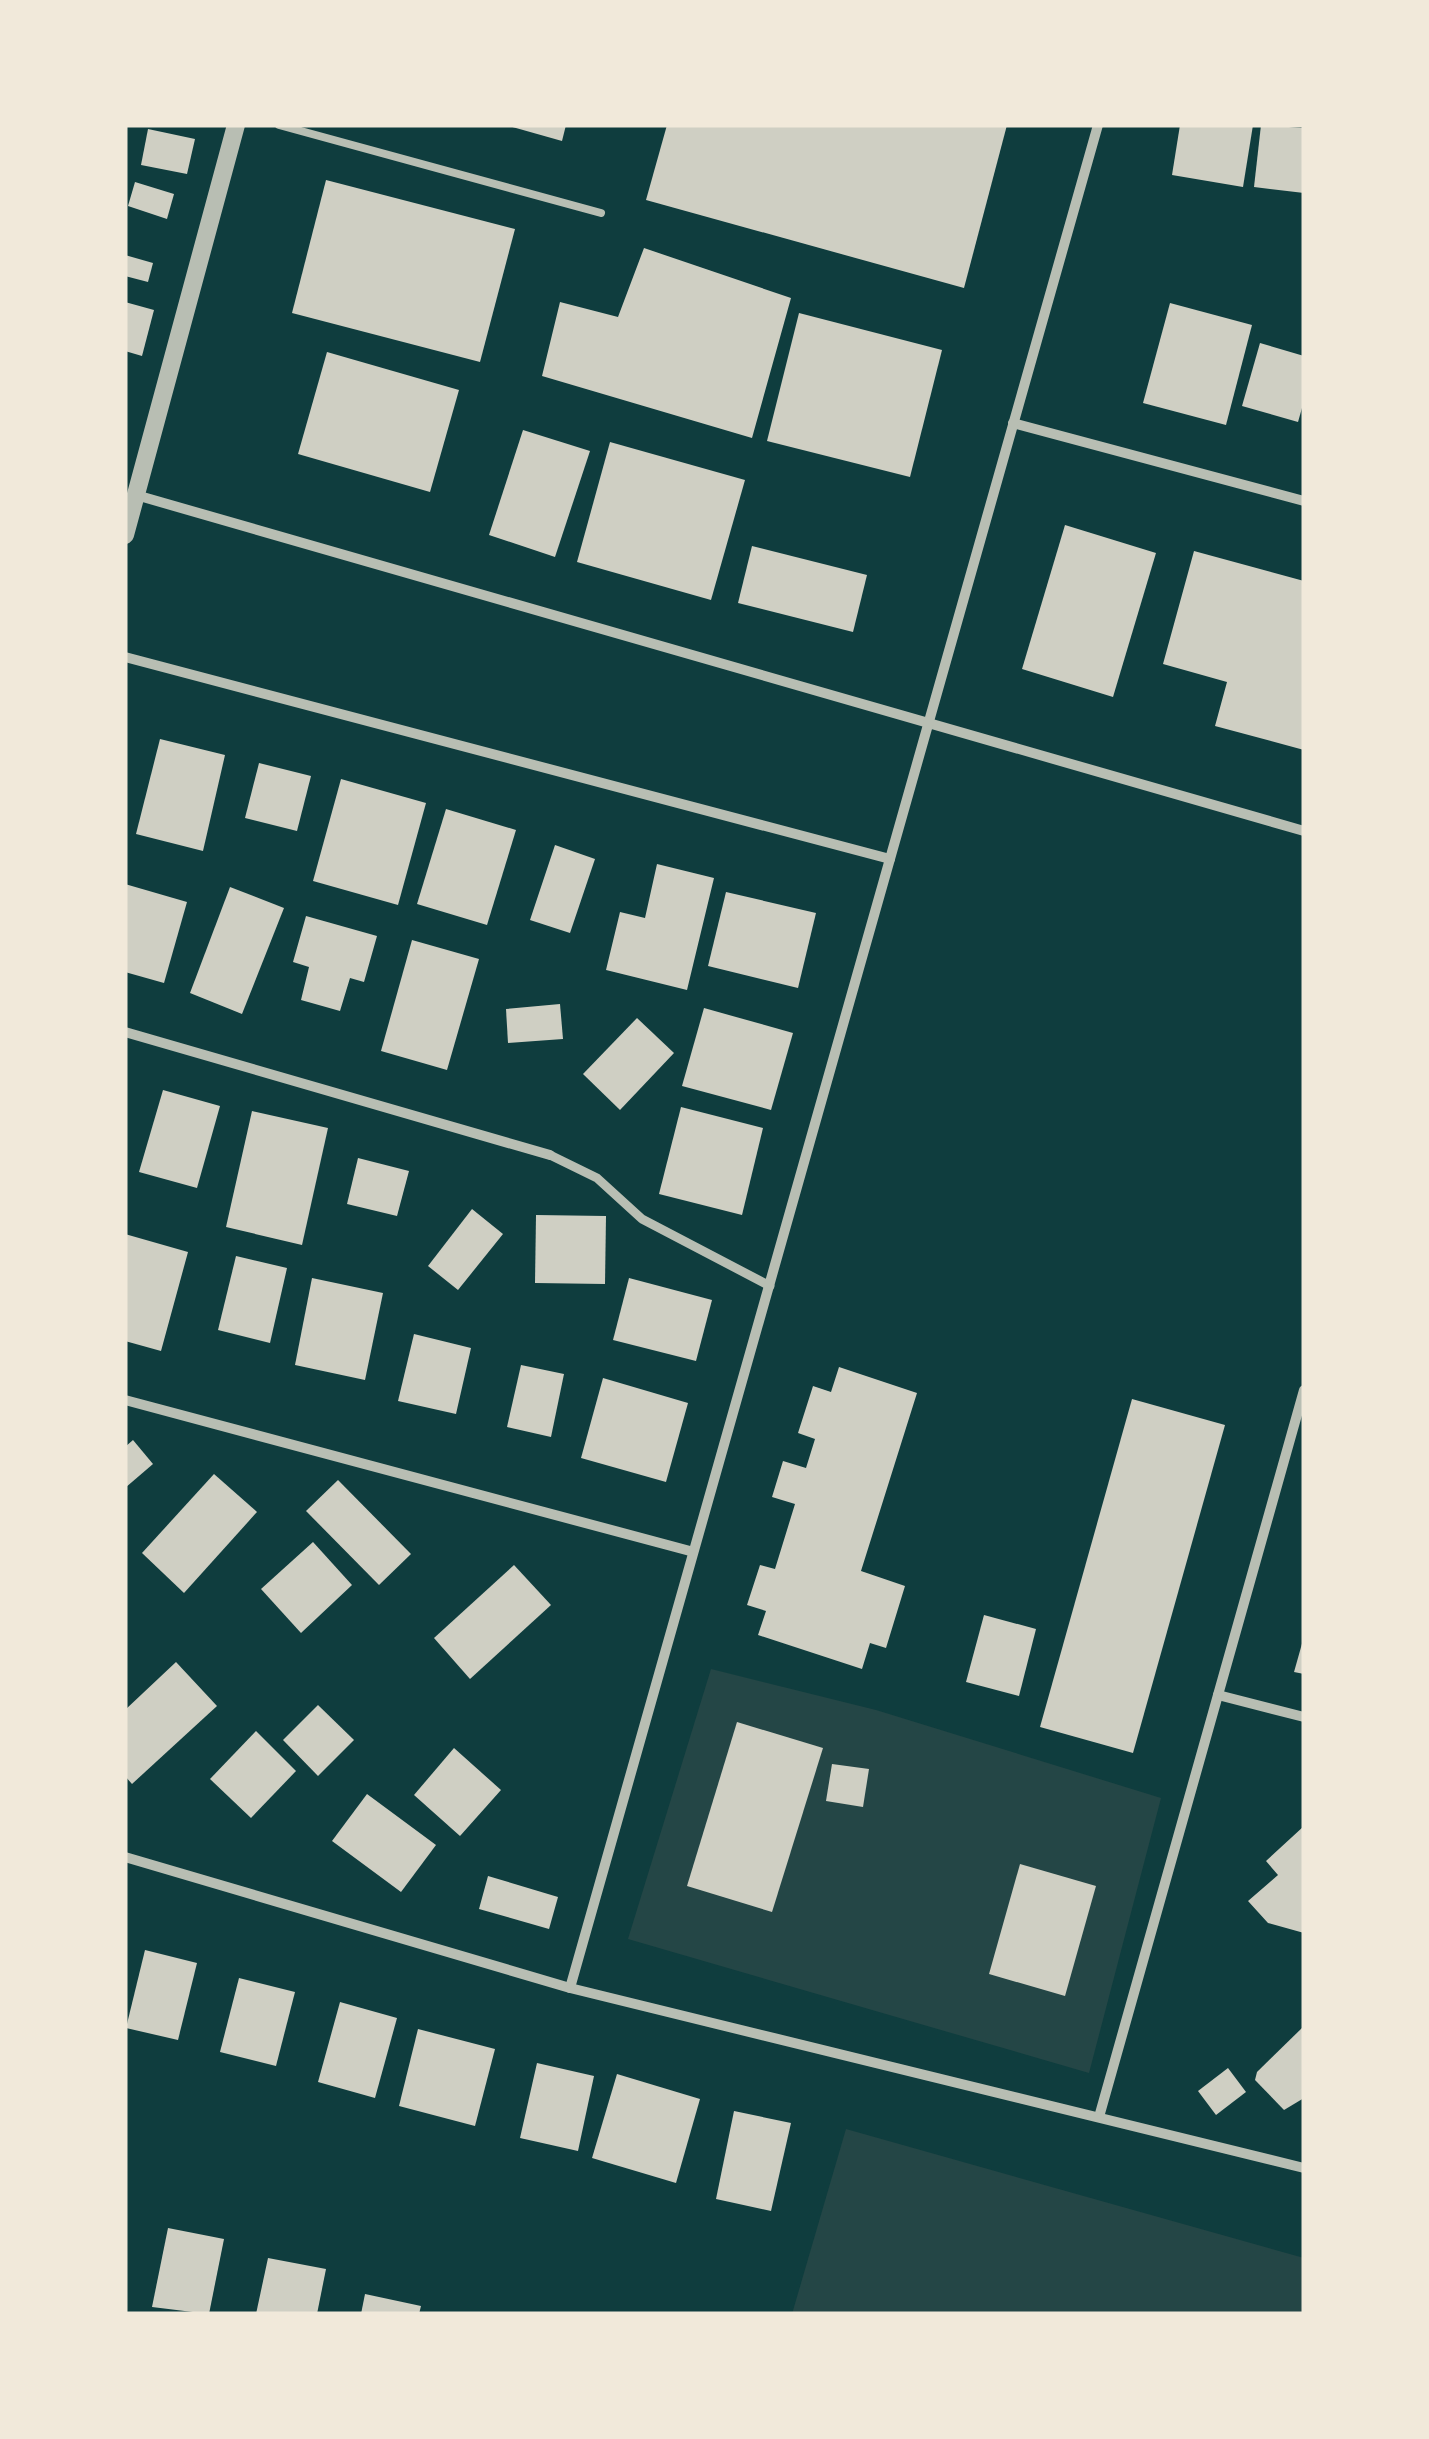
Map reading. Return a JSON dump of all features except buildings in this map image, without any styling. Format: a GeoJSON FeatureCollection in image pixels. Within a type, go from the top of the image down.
{"type":"FeatureCollection","features":[{"type":"Feature","properties":{"kind":"street"},"geometry":{"type":"LineString","coordinates":[[125,535],[236,125]]}},
{"type":"Feature","properties":{"kind":"street"},"geometry":{"type":"LineString","coordinates":[[570,1988],[690,1550],[770,1286],[1098,125]]}},
{"type":"Feature","properties":{"kind":"street"},"geometry":{"type":"LineString","coordinates":[[1013,423],[1304,501]]}},
{"type":"Feature","properties":{"kind":"street"},"geometry":{"type":"LineString","coordinates":[[136,495],[1304,831]]}},
{"type":"Feature","properties":{"kind":"street"},"geometry":{"type":"LineString","coordinates":[[125,657],[890,859]]}},
{"type":"Feature","properties":{"kind":"street"},"geometry":{"type":"LineString","coordinates":[[125,1032],[550,1155],[597,1178],[642,1218],[770,1286]]}},
{"type":"Feature","properties":{"kind":"street"},"geometry":{"type":"LineString","coordinates":[[1099,2117],[1304,1390]]}},
{"type":"Feature","properties":{"kind":"street"},"geometry":{"type":"LineString","coordinates":[[125,1400],[690,1550]]}},
{"type":"Feature","properties":{"kind":"street"},"geometry":{"type":"LineString","coordinates":[[1218,1695],[1304,1718]]}},
{"type":"Feature","properties":{"kind":"street"},"geometry":{"type":"LineString","coordinates":[[125,1857],[570,1988],[1304,2168]]}},
{"type":"Feature","properties":{"kind":"lane"},"geometry":{"type":"LineString","coordinates":[[279,125],[601,213]]}},
{"type":"Feature","properties":{"kind":"shaded area"},"geometry":{"type":"Polygon","coordinates":[[[711,1669],[876,1710],[1161,1798],[1089,2073],[628,1939],[711,1669]]]}},
{"type":"Feature","properties":{"kind":"shaded area"},"geometry":{"type":"Polygon","coordinates":[[[846,2129],[1304,2258],[1304,2314],[792,2314],[846,2129]]]}}]}
